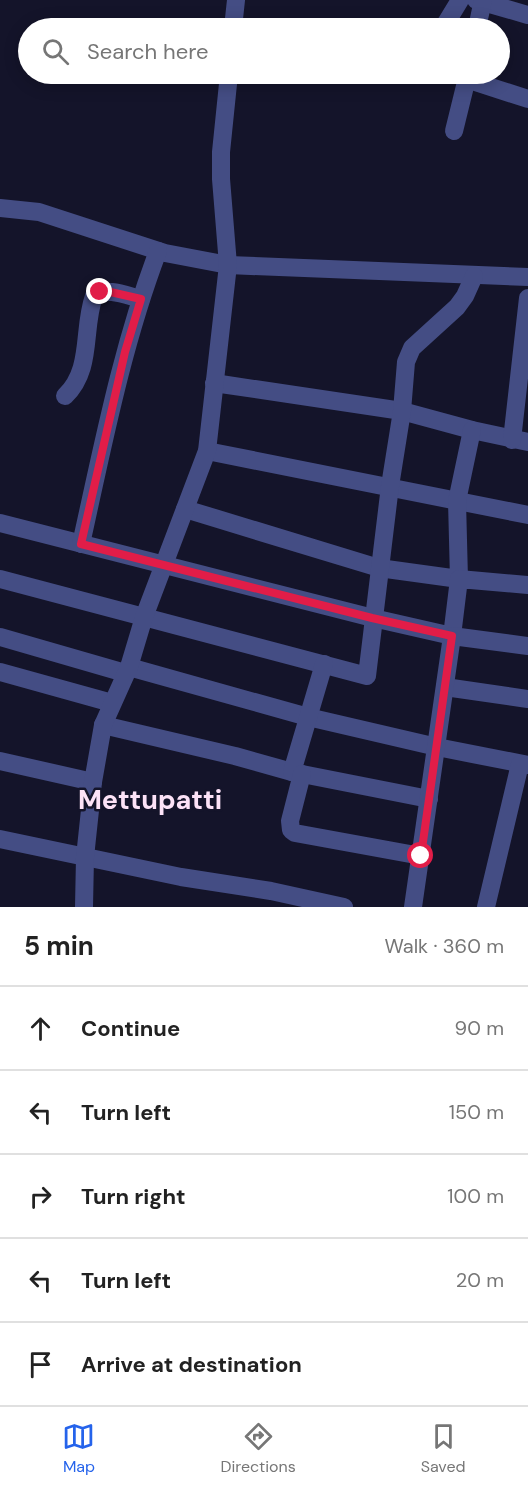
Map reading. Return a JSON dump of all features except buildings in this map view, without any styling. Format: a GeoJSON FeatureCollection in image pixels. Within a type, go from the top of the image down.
{"type":"FeatureCollection","features":[{"type":"Feature","properties":{"kind":"street"},"geometry":{"type":"LineString","coordinates":[[234,18],[236,0]]}},
{"type":"Feature","properties":{"kind":"street"},"geometry":{"type":"LineString","coordinates":[[449,18],[460,0]]}},
{"type":"Feature","properties":{"kind":"street"},"geometry":{"type":"LineString","coordinates":[[478,18],[481,1],[528,15]]}},
{"type":"Feature","properties":{"kind":"street"},"geometry":{"type":"LineString","coordinates":[[84,907],[85,856],[93,782],[103,725],[127,670],[144,616],[207,451],[228,265],[221,179],[221,152],[228,84]]}},
{"type":"Feature","properties":{"kind":"street"},"geometry":{"type":"LineString","coordinates":[[454,131],[465,84]]}},
{"type":"Feature","properties":{"kind":"street"},"geometry":{"type":"LineString","coordinates":[[488,84],[528,99]]}},
{"type":"Feature","properties":{"kind":"street"},"geometry":{"type":"LineString","coordinates":[[0,208],[39,212],[158,251],[228,265],[528,277]]}},
{"type":"Feature","properties":{"kind":"street"},"geometry":{"type":"LineString","coordinates":[[81,544],[125,352],[158,251]]}},
{"type":"Feature","properties":{"kind":"street"},"geometry":{"type":"LineString","coordinates":[[0,579],[366,676],[372,618],[402,411],[406,363],[412,348],[458,307],[474,276]]}},
{"type":"Feature","properties":{"kind":"street"},"geometry":{"type":"LineString","coordinates":[[65,396],[74,387],[85,359],[94,296],[106,291],[141,299]]}},
{"type":"Feature","properties":{"kind":"street"},"geometry":{"type":"LineString","coordinates":[[214,382],[402,411],[520,441],[528,298]]}},
{"type":"Feature","properties":{"kind":"street"},"geometry":{"type":"LineString","coordinates":[[413,907],[459,579],[457,501],[472,430]]}},
{"type":"Feature","properties":{"kind":"street"},"geometry":{"type":"LineString","coordinates":[[207,451],[528,515]]}},
{"type":"Feature","properties":{"kind":"street"},"geometry":{"type":"LineString","coordinates":[[185,509],[379,568],[459,579],[528,585]]}},
{"type":"Feature","properties":{"kind":"street"},"geometry":{"type":"LineString","coordinates":[[0,523],[372,618],[452,636],[528,646]]}},
{"type":"Feature","properties":{"kind":"street"},"geometry":{"type":"LineString","coordinates":[[0,638],[308,717],[437,747],[524,764],[486,907]]}},
{"type":"Feature","properties":{"kind":"street"},"geometry":{"type":"LineString","coordinates":[[324,664],[308,717],[297,773],[290,821],[291,830],[295,833],[421,856]]}},
{"type":"Feature","properties":{"kind":"street"},"geometry":{"type":"LineString","coordinates":[[0,672],[112,703]]}},
{"type":"Feature","properties":{"kind":"street"},"geometry":{"type":"LineString","coordinates":[[445,687],[528,699]]}},
{"type":"Feature","properties":{"kind":"street"},"geometry":{"type":"LineString","coordinates":[[103,725],[297,773],[429,799]]}},
{"type":"Feature","properties":{"kind":"street"},"geometry":{"type":"LineString","coordinates":[[0,761],[93,782]]}},
{"type":"Feature","properties":{"kind":"street"},"geometry":{"type":"LineString","coordinates":[[0,839],[181,877],[271,891],[344,907]]}},
{"type":"Feature","properties":{"kind":"district","name":"Mettupatti"},"geometry":{"type":"Point","coordinates":[150,799]}},
{"type":"Feature","properties":{"kind":"route"},"geometry":{"type":"LineString","coordinates":[[100,292],[106,291],[141,299],[125,352],[81,544],[452,636],[421,856]]}}]}
